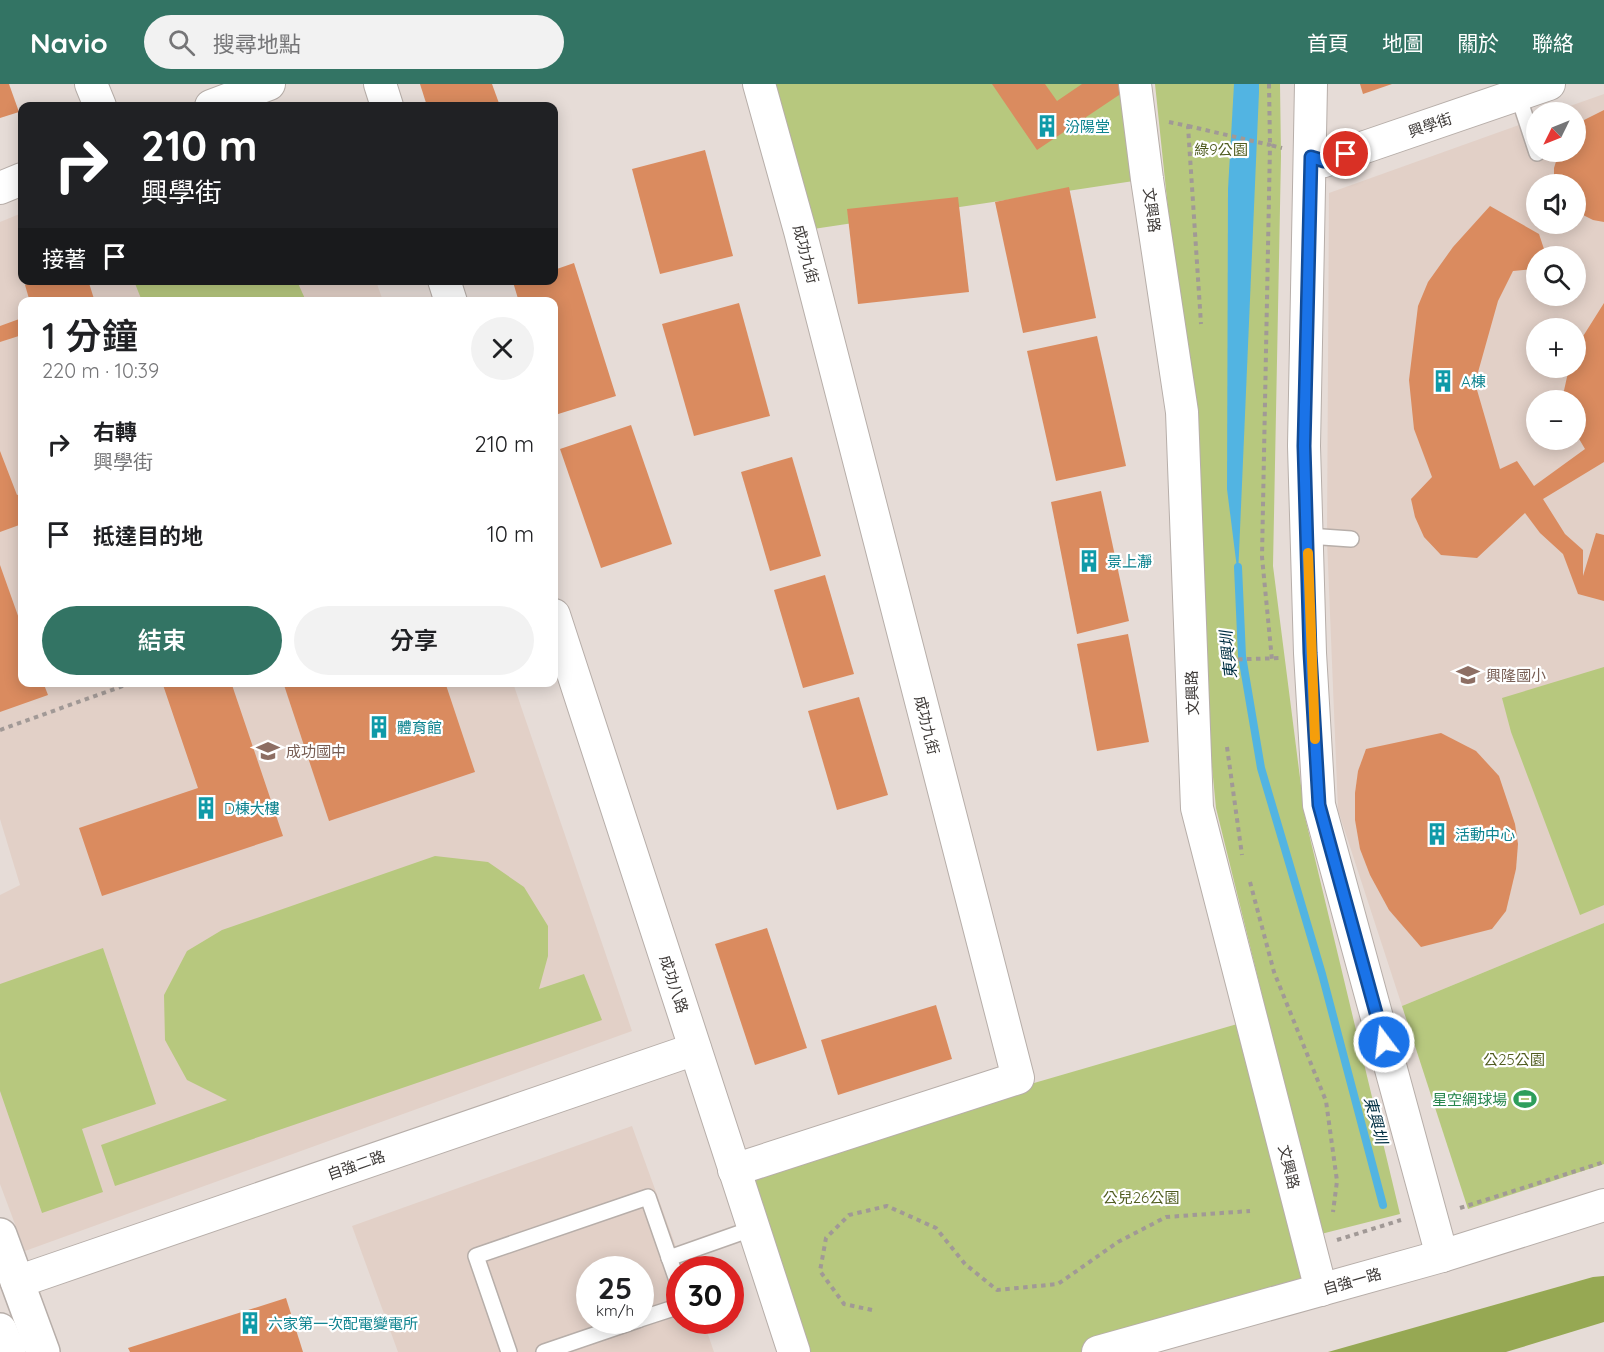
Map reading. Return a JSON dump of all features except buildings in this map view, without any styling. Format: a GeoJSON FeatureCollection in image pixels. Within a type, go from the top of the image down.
{"type":"FeatureCollection","features":[{"type":"Feature","properties":{"kind":"street"},"geometry":{"type":"LineString","coordinates":[[91,84],[98,102]]}},
{"type":"Feature","properties":{"kind":"street"},"geometry":{"type":"LineString","coordinates":[[222,102],[269,84]]}},
{"type":"Feature","properties":{"kind":"street"},"geometry":{"type":"LineString","coordinates":[[380,84],[386,102]]}},
{"type":"Feature","properties":{"kind":"street","name":"成功九街"},"geometry":{"type":"LineString","coordinates":[[734,1170],[1018,1078],[803,243],[759,84]]}},
{"type":"Feature","properties":{"kind":"street","name":"文興路"},"geometry":{"type":"LineString","coordinates":[[1136,84],[1147,179],[1182,412],[1197,808],[1320,1290]]}},
{"type":"Feature","properties":{"kind":"street"},"geometry":{"type":"LineString","coordinates":[[1311,84],[1304,446],[1310,653],[1319,805],[1442,1256]]}},
{"type":"Feature","properties":{"kind":"street","name":"興學街"},"geometry":{"type":"LineString","coordinates":[[1311,157],[1324,161],[1549,84]]}},
{"type":"Feature","properties":{"kind":"street"},"geometry":{"type":"LineString","coordinates":[[0,188],[18,181]]}},
{"type":"Feature","properties":{"kind":"street","name":"成功八路"},"geometry":{"type":"LineString","coordinates":[[558,627],[794,1352]]}},
{"type":"Feature","properties":{"kind":"street","name":"自強二路"},"geometry":{"type":"LineString","coordinates":[[17,1282],[695,1049]]}},
{"type":"Feature","properties":{"kind":"street","name":"自強一路"},"geometry":{"type":"LineString","coordinates":[[1098,1352],[1442,1256],[1604,1205]]}},
{"type":"Feature","properties":{"kind":"street"},"geometry":{"type":"LineString","coordinates":[[0,1234],[43,1352]]}},
{"type":"Feature","properties":{"kind":"street"},"geometry":{"type":"LineString","coordinates":[[0,1330],[9,1352]]}},
{"type":"Feature","properties":{"kind":"lane"},"geometry":{"type":"LineString","coordinates":[[1518,95],[1526,119]]}},
{"type":"Feature","properties":{"kind":"lane"},"geometry":{"type":"LineString","coordinates":[[1308,536],[1351,538]]}},
{"type":"Feature","properties":{"kind":"lane"},"geometry":{"type":"LineString","coordinates":[[509,1352],[476,1256],[648,1197],[668,1256]]}},
{"type":"Feature","properties":{"kind":"lane"},"geometry":{"type":"LineString","coordinates":[[675,1256],[754,1228]]}},
{"type":"Feature","properties":{"kind":"lane"},"geometry":{"type":"LineString","coordinates":[[544,1352],[596,1334]]}},
{"type":"Feature","properties":{"kind":"path"},"geometry":{"type":"LineString","coordinates":[[1188,126],[1270,145],[1262,557],[1272,660],[1210,660]]}},
{"type":"Feature","properties":{"kind":"path"},"geometry":{"type":"LineString","coordinates":[[0,730],[120,687]]}},
{"type":"Feature","properties":{"kind":"path"},"geometry":{"type":"LineString","coordinates":[[1226,740],[1242,855]]}},
{"type":"Feature","properties":{"kind":"path"},"geometry":{"type":"LineString","coordinates":[[1248,877],[1274,972],[1326,1101],[1336,1182],[1332,1222]]}},
{"type":"Feature","properties":{"kind":"path"},"geometry":{"type":"LineString","coordinates":[[1460,1208],[1604,1162]]}},
{"type":"Feature","properties":{"kind":"path"},"geometry":{"type":"LineString","coordinates":[[872,1310],[844,1304],[820,1271],[826,1238],[849,1215],[887,1206],[936,1228],[965,1264],[997,1290],[1058,1284],[1118,1242],[1166,1217],[1250,1211]]}},
{"type":"Feature","properties":{"kind":"path"},"geometry":{"type":"LineString","coordinates":[[1330,1242],[1402,1220]]}},
{"type":"Feature","properties":{"kind":"shaded area","name":"興隆國小"},"geometry":{"type":"Polygon","coordinates":[[[1604,94],[1604,923],[1402,1006],[1338,810],[1327,540],[1329,193],[1526,123],[1526,162],[1586,162],[1586,102],[1581,102],[1604,94]]]}},
{"type":"Feature","properties":{"kind":"shaded area","name":"成功國中"},"geometry":{"type":"Polygon","coordinates":[[[18,215],[18,285],[377,285],[382,297],[18,297],[18,687],[514,687],[632,1031],[25,1251],[0,1184],[0,895],[20,885],[0,819],[0,222],[18,215]]]}},
{"type":"Feature","properties":{"kind":"shaded area"},"geometry":{"type":"Polygon","coordinates":[[[632,1126],[679,1256],[666,1256],[666,1334],[708,1334],[714,1352],[398,1352],[352,1226],[632,1126]]]}},
{"type":"Feature","properties":{"kind":"green space"},"geometry":{"type":"Polygon","coordinates":[[[759,84],[1135,84],[1147,179],[800,231],[759,84]]]}},
{"type":"Feature","properties":{"kind":"green space","name":"綠9公園"},"geometry":{"type":"Polygon","coordinates":[[[1155,84],[1280,84],[1281,156],[1273,566],[1305,817],[1400,1214],[1321,1234],[1216,808],[1199,633],[1194,458],[1155,84]]]}},
{"type":"Feature","properties":{"kind":"green space"},"geometry":{"type":"Polygon","coordinates":[[[136,285],[299,285],[304,297],[140,297],[136,285]]]}},
{"type":"Feature","properties":{"kind":"green space"},"geometry":{"type":"Polygon","coordinates":[[[1604,667],[1604,905],[1580,915],[1511,732],[1502,698],[1604,667]]]}},
{"type":"Feature","properties":{"kind":"green space"},"geometry":{"type":"Polygon","coordinates":[[[435,856],[488,862],[524,887],[548,926],[548,956],[539,989],[584,974],[602,1020],[115,1186],[101,1145],[227,1100],[187,1080],[165,1040],[164,995],[187,951],[222,930],[435,856]]]}},
{"type":"Feature","properties":{"kind":"green space","name":"公25公園"},"geometry":{"type":"Polygon","coordinates":[[[1604,923],[1604,1164],[1468,1209],[1402,1006],[1604,923]]]}},
{"type":"Feature","properties":{"kind":"green space"},"geometry":{"type":"Polygon","coordinates":[[[103,948],[156,1104],[82,1129],[103,1192],[42,1213],[0,1091],[0,984],[103,948]]]}},
{"type":"Feature","properties":{"kind":"green space","name":"公兒26公園"},"geometry":{"type":"Polygon","coordinates":[[[1251,1020],[1321,1290],[1098,1352],[794,1352],[734,1170],[1251,1020]]]}},
{"type":"Feature","properties":{"kind":"green space"},"geometry":{"type":"Polygon","coordinates":[[[1604,1276],[1604,1322],[1506,1352],[1328,1352],[1593,1277],[1604,1276]]]}},
{"type":"Feature","properties":{"kind":"water"},"geometry":{"type":"Polygon","coordinates":[[[1234,84],[1259,84],[1238,576],[1227,489],[1228,189],[1234,84]]]}},
{"type":"Feature","properties":{"kind":"waterway","name":"東興圳"},"geometry":{"type":"LineString","coordinates":[[1238,567],[1242,656],[1261,768],[1322,974],[1383,1205]]}},
{"type":"Feature","properties":{"kind":"slow traffic"},"geometry":{"type":"LineString","coordinates":[[1308,553],[1315,739]]}},
{"type":"Feature","properties":{"kind":"place","name":"汾陽堂"},"geometry":{"type":"Point","coordinates":[1047,126]}},
{"type":"Feature","properties":{"kind":"place","name":"A棟"},"geometry":{"type":"Point","coordinates":[1443,381]}},
{"type":"Feature","properties":{"kind":"place","name":"景上瀞"},"geometry":{"type":"Point","coordinates":[1089,561]}},
{"type":"Feature","properties":{"kind":"place","name":"興隆國小"},"geometry":{"type":"Point","coordinates":[1468,675]}},
{"type":"Feature","properties":{"kind":"place","name":"體育館"},"geometry":{"type":"Point","coordinates":[379,727]}},
{"type":"Feature","properties":{"kind":"place","name":"成功國中"},"geometry":{"type":"Point","coordinates":[268,751]}},
{"type":"Feature","properties":{"kind":"place","name":"D棟大樓"},"geometry":{"type":"Point","coordinates":[206,808]}},
{"type":"Feature","properties":{"kind":"place","name":"活動中心"},"geometry":{"type":"Point","coordinates":[1437,834]}},
{"type":"Feature","properties":{"kind":"place","name":"星空網球場"},"geometry":{"type":"Point","coordinates":[1525,1099]}},
{"type":"Feature","properties":{"kind":"place","name":"六家第一次配電變電所"},"geometry":{"type":"Point","coordinates":[250,1323]}},
{"type":"Feature","properties":{"kind":"route"},"geometry":{"type":"LineString","coordinates":[[1346,154],[1324,161],[1311,157],[1304,446],[1310,653],[1319,805],[1384,1042]]}}]}
